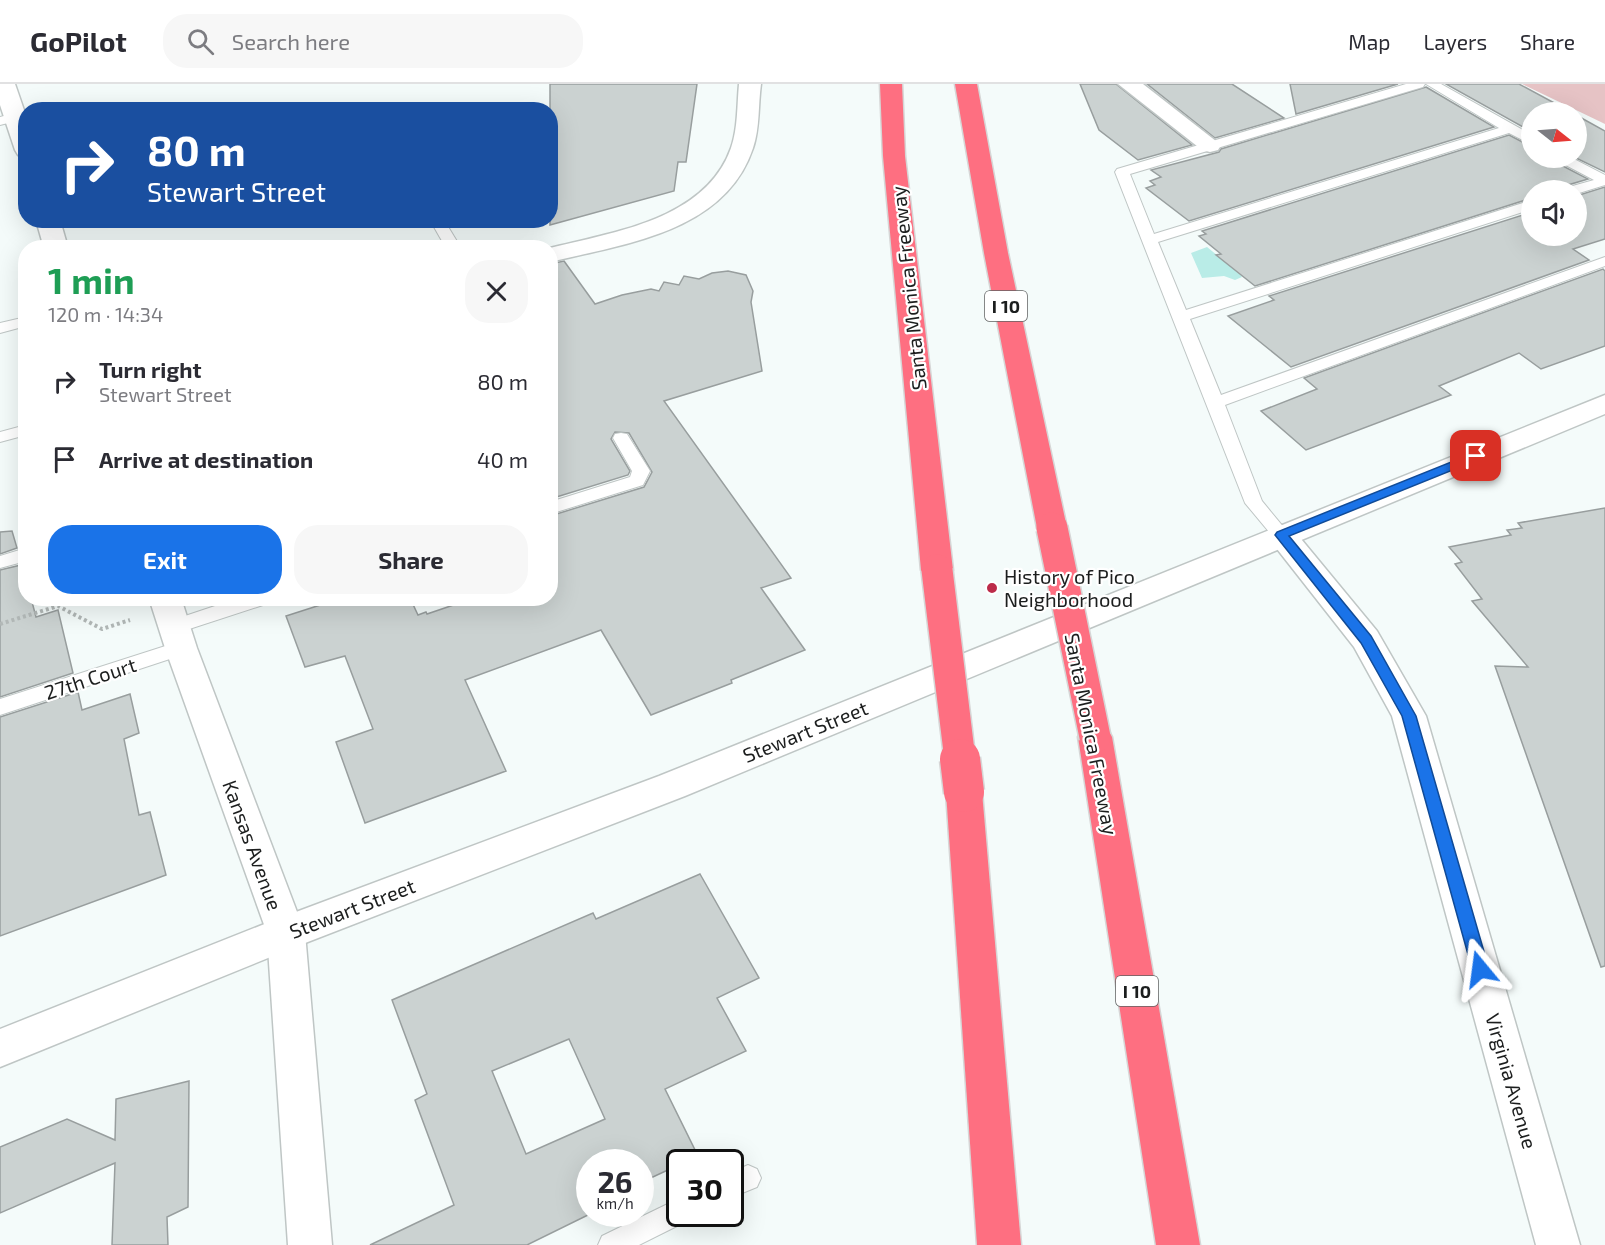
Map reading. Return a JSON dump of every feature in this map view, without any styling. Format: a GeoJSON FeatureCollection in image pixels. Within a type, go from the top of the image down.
{"type":"FeatureCollection","features":[{"type":"Feature","properties":{"kind":"highway"},"geometry":{"type":"LineString","coordinates":[[871,84],[894,156]]}},
{"type":"Feature","properties":{"kind":"highway","name":"Santa Monica Freeway"},"geometry":{"type":"LineString","coordinates":[[891,84],[894,156],[964,792],[999,1245]]}},
{"type":"Feature","properties":{"kind":"highway","name":"Santa Monica Freeway"},"geometry":{"type":"LineString","coordinates":[[966,84],[996,253],[1095,737],[1178,1245]]}},
{"type":"Feature","properties":{"kind":"street"},"geometry":{"type":"LineString","coordinates":[[4,84],[8,119],[18,136]]}},
{"type":"Feature","properties":{"kind":"street"},"geometry":{"type":"LineString","coordinates":[[558,253],[674,219],[701,205],[719,190],[742,149],[750,84]]}},
{"type":"Feature","properties":{"kind":"street"},"geometry":{"type":"LineString","coordinates":[[1129,84],[1210,145]]}},
{"type":"Feature","properties":{"kind":"street","name":"Stewart Street"},"geometry":{"type":"LineString","coordinates":[[0,1048],[286,933],[683,781],[1605,404]]}},
{"type":"Feature","properties":{"kind":"street","name":"Virginia Avenue"},"geometry":{"type":"LineString","coordinates":[[1281,535],[1366,639],[1409,716],[1558,1245]]}},
{"type":"Feature","properties":{"kind":"street","name":"Kansas Avenue"},"geometry":{"type":"LineString","coordinates":[[172,620],[286,933],[310,1245]]}},
{"type":"Feature","properties":{"kind":"lane"},"geometry":{"type":"LineString","coordinates":[[1281,535],[1254,503],[1122,172],[1419,84]]}},
{"type":"Feature","properties":{"kind":"lane"},"geometry":{"type":"LineString","coordinates":[[1432,84],[1521,136]]}},
{"type":"Feature","properties":{"kind":"lane"},"geometry":{"type":"LineString","coordinates":[[1149,240],[1508,129]]}},
{"type":"Feature","properties":{"kind":"lane"},"geometry":{"type":"LineString","coordinates":[[1582,168],[1605,180]]}},
{"type":"Feature","properties":{"kind":"lane"},"geometry":{"type":"LineString","coordinates":[[1587,186],[1605,180]]}},
{"type":"Feature","properties":{"kind":"lane"},"geometry":{"type":"LineString","coordinates":[[1181,317],[1521,208]]}},
{"type":"Feature","properties":{"kind":"lane"},"geometry":{"type":"LineString","coordinates":[[1216,403],[1605,261]]}},
{"type":"Feature","properties":{"kind":"lane"},"geometry":{"type":"LineString","coordinates":[[0,328],[18,323]]}},
{"type":"Feature","properties":{"kind":"lane"},"geometry":{"type":"LineString","coordinates":[[0,437],[18,432]]}},
{"type":"Feature","properties":{"kind":"lane"},"geometry":{"type":"LineString","coordinates":[[558,506],[637,481],[641,471],[621,438]]}},
{"type":"Feature","properties":{"kind":"lane"},"geometry":{"type":"LineString","coordinates":[[0,562],[18,556]]}},
{"type":"Feature","properties":{"kind":"lane","name":"27th Court"},"geometry":{"type":"LineString","coordinates":[[0,707],[172,620],[229,606]]}},
{"type":"Feature","properties":{"kind":"lane"},"geometry":{"type":"LineString","coordinates":[[611,1245],[666,1218]]}},
{"type":"Feature","properties":{"kind":"path"},"geometry":{"type":"LineString","coordinates":[[0,624],[58,606],[102,629],[172,620]]}},
{"type":"Feature","properties":{"kind":"shaded area"},"geometry":{"type":"Polygon","coordinates":[[[1522,84],[1605,84],[1605,124],[1587,115],[1587,102],[1559,102],[1522,84]]]}},
{"type":"Feature","properties":{"kind":"water"},"geometry":{"type":"Polygon","coordinates":[[[1207,247],[1242,277],[1235,280],[1224,276],[1202,278],[1191,253],[1207,247]]]}},
{"type":"Feature","properties":{"kind":"building"},"geometry":{"type":"Polygon","coordinates":[[[550,84],[697,84],[686,162],[678,162],[674,191],[558,223],[558,102],[550,102],[550,84]]]}},
{"type":"Feature","properties":{"kind":"building"},"geometry":{"type":"Polygon","coordinates":[[[1080,84],[1116,84],[1192,145],[1138,160],[1099,130],[1080,84]]]}},
{"type":"Feature","properties":{"kind":"building"},"geometry":{"type":"Polygon","coordinates":[[[1147,84],[1232,84],[1284,118],[1215,138],[1147,84]]]}},
{"type":"Feature","properties":{"kind":"building"},"geometry":{"type":"Polygon","coordinates":[[[1290,84],[1398,84],[1296,114],[1290,84]]]}},
{"type":"Feature","properties":{"kind":"building"},"geometry":{"type":"Polygon","coordinates":[[[1446,84],[1519,84],[1552,102],[1521,102],[1521,126],[1446,84]]]}},
{"type":"Feature","properties":{"kind":"building"},"geometry":{"type":"Polygon","coordinates":[[[1426,87],[1494,127],[1189,221],[1146,188],[1155,185],[1150,181],[1161,177],[1151,170],[1219,152],[1221,149],[1426,87]]]}},
{"type":"Feature","properties":{"kind":"building"},"geometry":{"type":"Polygon","coordinates":[[[1587,121],[1605,131],[1605,172],[1587,163],[1587,121]]]}},
{"type":"Feature","properties":{"kind":"building"},"geometry":{"type":"Polygon","coordinates":[[[1509,135],[1521,141],[1521,168],[1567,168],[1588,179],[1521,180],[1521,201],[1255,286],[1216,255],[1221,254],[1199,236],[1206,234],[1202,231],[1509,135]]]}},
{"type":"Feature","properties":{"kind":"building"},"geometry":{"type":"Polygon","coordinates":[[[1605,187],[1605,239],[1587,245],[1587,193],[1605,187]]]}},
{"type":"Feature","properties":{"kind":"building"},"geometry":{"type":"Polygon","coordinates":[[[1521,216],[1521,246],[1583,246],[1573,249],[1589,260],[1291,367],[1228,316],[1274,300],[1269,296],[1521,216]]]}},
{"type":"Feature","properties":{"kind":"building"},"geometry":{"type":"Polygon","coordinates":[[[564,261],[595,304],[651,289],[659,291],[664,282],[679,285],[684,276],[699,279],[712,273],[728,271],[746,275],[753,291],[751,302],[762,371],[664,401],[791,578],[761,588],[805,650],[731,680],[732,683],[651,715],[601,630],[465,680],[506,771],[365,823],[336,742],[373,729],[345,656],[305,667],[286,616],[317,606],[414,606],[418,615],[450,606],[558,606],[558,514],[644,487],[652,472],[629,433],[615,432],[611,439],[630,471],[628,475],[558,497],[558,262],[564,261]]]}},
{"type":"Feature","properties":{"kind":"building"},"geometry":{"type":"Polygon","coordinates":[[[1603,269],[1605,271],[1605,346],[1541,369],[1519,353],[1439,386],[1451,395],[1306,450],[1261,411],[1317,389],[1304,378],[1603,269]]]}},
{"type":"Feature","properties":{"kind":"building"},"geometry":{"type":"Polygon","coordinates":[[[1605,508],[1605,966],[1601,967],[1495,666],[1528,667],[1472,601],[1482,599],[1455,564],[1462,562],[1449,547],[1511,535],[1507,530],[1522,528],[1518,523],[1605,508]]]}},
{"type":"Feature","properties":{"kind":"building"},"geometry":{"type":"Polygon","coordinates":[[[12,531],[17,548],[0,554],[0,532],[12,531]]]}},
{"type":"Feature","properties":{"kind":"building"},"geometry":{"type":"Polygon","coordinates":[[[18,566],[18,606],[33,606],[36,617],[58,610],[73,673],[0,697],[0,570],[18,566]]]}},
{"type":"Feature","properties":{"kind":"building"},"geometry":{"type":"Polygon","coordinates":[[[78,692],[82,710],[130,694],[139,733],[124,739],[139,815],[150,812],[166,875],[0,936],[0,717],[78,692]]]}},
{"type":"Feature","properties":{"kind":"building"},"geometry":{"type":"Polygon","coordinates":[[[700,874],[759,978],[717,998],[746,1051],[665,1089],[695,1149],[666,1149],[666,1171],[654,1176],[654,1149],[576,1149],[576,1221],[527,1245],[370,1245],[454,1205],[415,1100],[427,1094],[392,1000],[593,913],[596,919],[700,874]],[[569,1039],[492,1071],[526,1154],[605,1119],[569,1039]]]}},
{"type":"Feature","properties":{"kind":"building"},"geometry":{"type":"Polygon","coordinates":[[[189,1081],[188,1207],[167,1217],[168,1245],[112,1245],[115,1163],[0,1213],[0,1147],[67,1119],[115,1140],[116,1099],[189,1081]]]}},
{"type":"Feature","properties":{"kind":"place","name":"History of Pico Neighborhood"},"geometry":{"type":"Point","coordinates":[992,588]}},
{"type":"Feature","properties":{"kind":"route"},"geometry":{"type":"LineString","coordinates":[[1476,456],[1281,535],[1366,639],[1409,716],[1480,969]]}}]}
